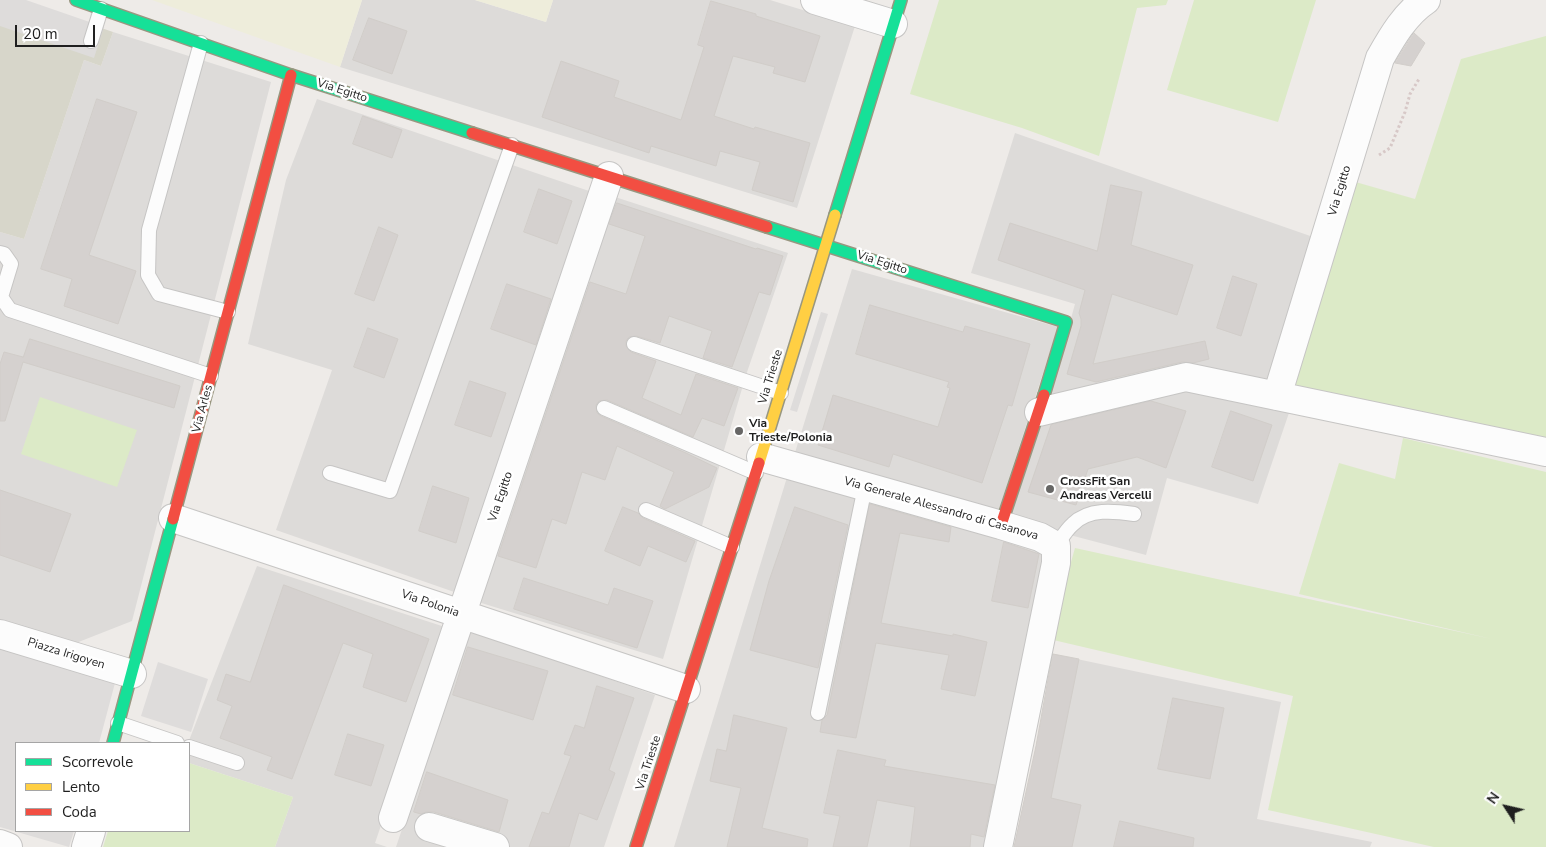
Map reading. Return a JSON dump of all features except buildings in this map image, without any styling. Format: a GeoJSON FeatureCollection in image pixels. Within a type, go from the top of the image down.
{"type":"FeatureCollection","features":[{"type":"Feature","properties":{"kind":"street","name":"Via Egitto"},"geometry":{"type":"LineString","coordinates":[[76,0],[291,74],[1066,322],[1039,412],[1001,525]]}},
{"type":"Feature","properties":{"kind":"street"},"geometry":{"type":"LineString","coordinates":[[815,0],[897,12]]}},
{"type":"Feature","properties":{"kind":"street","name":"Via Egitto"},"geometry":{"type":"LineString","coordinates":[[1277,396],[1380,58],[1395,32],[1416,6],[1426,0]]}},
{"type":"Feature","properties":{"kind":"street","name":"Via Trieste"},"geometry":{"type":"LineString","coordinates":[[636,847],[759,465],[897,12]]}},
{"type":"Feature","properties":{"kind":"street","name":"Via Arles"},"geometry":{"type":"LineString","coordinates":[[113,742],[291,74]]}},
{"type":"Feature","properties":{"kind":"street","name":"Via Egitto"},"geometry":{"type":"LineString","coordinates":[[393,818],[609,176]]}},
{"type":"Feature","properties":{"kind":"street"},"geometry":{"type":"LineString","coordinates":[[1039,412],[1186,377],[1546,452]]}},
{"type":"Feature","properties":{"kind":"street","name":"Via Generale Alessandro di Casanova"},"geometry":{"type":"LineString","coordinates":[[759,465],[865,487],[1040,536],[1056,546]]}},
{"type":"Feature","properties":{"kind":"street","name":"Via Polonia"},"geometry":{"type":"LineString","coordinates":[[173,518],[686,689]]}},
{"type":"Feature","properties":{"kind":"street"},"geometry":{"type":"LineString","coordinates":[[998,847],[1056,563],[1056,546]]}},
{"type":"Feature","properties":{"kind":"street","name":"Piazza Irigoyen"},"geometry":{"type":"LineString","coordinates":[[0,634],[132,674]]}},
{"type":"Feature","properties":{"kind":"street"},"geometry":{"type":"LineString","coordinates":[[429,827],[495,847]]}},
{"type":"Feature","properties":{"kind":"street"},"geometry":{"type":"LineString","coordinates":[[86,847],[90,832]]}},
{"type":"Feature","properties":{"kind":"street"},"geometry":{"type":"LineString","coordinates":[[0,844],[8,847]]}},
{"type":"Feature","properties":{"kind":"lane"},"geometry":{"type":"LineString","coordinates":[[91,41],[101,9]]}},
{"type":"Feature","properties":{"kind":"lane"},"geometry":{"type":"LineString","coordinates":[[201,43],[148,230],[148,274],[159,294],[228,312]]}},
{"type":"Feature","properties":{"kind":"lane"},"geometry":{"type":"LineString","coordinates":[[330,473],[390,491],[512,145]]}},
{"type":"Feature","properties":{"kind":"lane"},"geometry":{"type":"LineString","coordinates":[[0,253],[4,254],[11,264],[1,297],[10,310],[211,376]]}},
{"type":"Feature","properties":{"kind":"lane"},"geometry":{"type":"LineString","coordinates":[[634,344],[781,393]]}},
{"type":"Feature","properties":{"kind":"lane"},"geometry":{"type":"LineString","coordinates":[[604,408],[759,465]]}},
{"type":"Feature","properties":{"kind":"lane"},"geometry":{"type":"LineString","coordinates":[[818,713],[865,487]]}},
{"type":"Feature","properties":{"kind":"lane"},"geometry":{"type":"LineString","coordinates":[[646,510],[732,547]]}},
{"type":"Feature","properties":{"kind":"lane"},"geometry":{"type":"LineString","coordinates":[[1056,546],[1074,523],[1088,515],[1109,510],[1134,514]]}},
{"type":"Feature","properties":{"kind":"lane"},"geometry":{"type":"LineString","coordinates":[[118,723],[175,742]]}},
{"type":"Feature","properties":{"kind":"lane"},"geometry":{"type":"LineString","coordinates":[[190,747],[236,763]]}},
{"type":"Feature","properties":{"kind":"path"},"geometry":{"type":"LineString","coordinates":[[1352,152],[1375,157],[1390,148],[1405,112],[1410,94],[1420,79]]}},
{"type":"Feature","properties":{"kind":"shaded area"},"geometry":{"type":"Polygon","coordinates":[[[0,0],[20,0],[113,32],[101,66],[84,60],[24,239],[0,232],[0,0]]]}},
{"type":"Feature","properties":{"kind":"shaded area"},"geometry":{"type":"Polygon","coordinates":[[[0,0],[26,0],[104,27],[94,58],[0,26],[0,0]]]}},
{"type":"Feature","properties":{"kind":"shaded area"},"geometry":{"type":"Polygon","coordinates":[[[362,0],[475,0],[546,22],[553,0],[770,0],[855,26],[797,208],[340,67],[362,0]]]}},
{"type":"Feature","properties":{"kind":"shaded area"},"geometry":{"type":"Polygon","coordinates":[[[113,32],[271,82],[132,621],[76,643],[0,619],[0,232],[24,239],[84,60],[101,66],[113,32]]]}},
{"type":"Feature","properties":{"kind":"shaded area"},"geometry":{"type":"Polygon","coordinates":[[[317,99],[595,193],[460,594],[276,530],[332,370],[248,344],[286,180],[317,99]]]}},
{"type":"Feature","properties":{"kind":"shaded area"},"geometry":{"type":"Polygon","coordinates":[[[1015,133],[1316,238],[1273,385],[1049,398],[1075,304],[971,273],[1015,133]]]}},
{"type":"Feature","properties":{"kind":"shaded area"},"geometry":{"type":"Polygon","coordinates":[[[615,197],[788,253],[746,375],[663,659],[475,601],[615,197]]]}},
{"type":"Feature","properties":{"kind":"shaded area"},"geometry":{"type":"Polygon","coordinates":[[[852,269],[1058,327],[997,515],[793,459],[852,269]]]}},
{"type":"Feature","properties":{"kind":"shaded area"},"geometry":{"type":"Polygon","coordinates":[[[821,312],[828,314],[797,412],[790,410],[821,312]]]}},
{"type":"Feature","properties":{"kind":"shaded area"},"geometry":{"type":"Polygon","coordinates":[[[1187,383],[1292,404],[1258,504],[1167,478],[1146,555],[1009,519],[1041,417],[1187,383]]]}},
{"type":"Feature","properties":{"kind":"shaded area"},"geometry":{"type":"Polygon","coordinates":[[[788,474],[1047,546],[986,847],[674,847],[788,474]]]}},
{"type":"Feature","properties":{"kind":"shaded area"},"geometry":{"type":"Polygon","coordinates":[[[257,566],[448,628],[375,843],[387,847],[275,847],[293,797],[190,763],[190,742],[188,742],[257,566]]]}},
{"type":"Feature","properties":{"kind":"shaded area"},"geometry":{"type":"Polygon","coordinates":[[[469,630],[655,695],[604,847],[396,847],[469,630]]]}},
{"type":"Feature","properties":{"kind":"shaded area"},"geometry":{"type":"Polygon","coordinates":[[[0,646],[115,683],[99,742],[15,742],[15,831],[0,827],[0,646]]]}},
{"type":"Feature","properties":{"kind":"shaded area"},"geometry":{"type":"Polygon","coordinates":[[[1053,654],[1281,702],[1257,819],[1372,842],[1370,847],[1014,847],[1032,767],[1053,654]]]}},
{"type":"Feature","properties":{"kind":"shaded area"},"geometry":{"type":"Polygon","coordinates":[[[158,662],[208,679],[191,732],[141,716],[158,662]]]}},
{"type":"Feature","properties":{"kind":"shaded area"},"geometry":{"type":"Polygon","coordinates":[[[17,832],[74,832],[69,847],[17,832]]]}},
{"type":"Feature","properties":{"kind":"green space"},"geometry":{"type":"Polygon","coordinates":[[[152,0],[362,0],[340,67],[152,0]]]}},
{"type":"Feature","properties":{"kind":"green space"},"geometry":{"type":"Polygon","coordinates":[[[475,0],[553,0],[546,22],[475,0]]]}},
{"type":"Feature","properties":{"kind":"green space"},"geometry":{"type":"Polygon","coordinates":[[[939,0],[1168,0],[1166,5],[1137,8],[1099,156],[1022,128],[910,94],[939,0]]]}},
{"type":"Feature","properties":{"kind":"green space"},"geometry":{"type":"Polygon","coordinates":[[[1194,0],[1316,0],[1278,122],[1167,90],[1194,0]]]}},
{"type":"Feature","properties":{"kind":"green space"},"geometry":{"type":"Polygon","coordinates":[[[1546,36],[1546,446],[1290,388],[1352,181],[1415,199],[1461,59],[1546,36]]]}},
{"type":"Feature","properties":{"kind":"green space"},"geometry":{"type":"Polygon","coordinates":[[[40,397],[137,430],[117,487],[21,454],[40,397]]]}},
{"type":"Feature","properties":{"kind":"green space"},"geometry":{"type":"Polygon","coordinates":[[[1403,438],[1546,472],[1546,847],[1434,847],[1268,810],[1293,696],[1049,639],[1075,548],[1492,639],[1299,594],[1339,463],[1395,479],[1403,438]]]}},
{"type":"Feature","properties":{"kind":"green space"},"geometry":{"type":"Polygon","coordinates":[[[190,763],[293,797],[275,847],[103,847],[108,832],[190,832],[190,763]]]}},
{"type":"Feature","properties":{"kind":"traffic: fast"},"geometry":{"type":"LineString","coordinates":[[76,0],[291,75],[472,133]]}},
{"type":"Feature","properties":{"kind":"traffic: fast"},"geometry":{"type":"LineString","coordinates":[[835,215],[901,0]]}},
{"type":"Feature","properties":{"kind":"traffic: fast"},"geometry":{"type":"LineString","coordinates":[[767,227],[1066,322],[1044,395]]}},
{"type":"Feature","properties":{"kind":"traffic: fast"},"geometry":{"type":"LineString","coordinates":[[113,742],[173,519]]}},
{"type":"Feature","properties":{"kind":"traffic: slow"},"geometry":{"type":"LineString","coordinates":[[759,463],[835,215]]}},
{"type":"Feature","properties":{"kind":"traffic: jam"},"geometry":{"type":"LineString","coordinates":[[173,519],[291,75]]}},
{"type":"Feature","properties":{"kind":"traffic: jam"},"geometry":{"type":"LineString","coordinates":[[472,133],[767,227]]}},
{"type":"Feature","properties":{"kind":"traffic: jam"},"geometry":{"type":"LineString","coordinates":[[1001,525],[1044,395]]}},
{"type":"Feature","properties":{"kind":"traffic: jam"},"geometry":{"type":"LineString","coordinates":[[636,847],[759,463]]}},
{"type":"Feature","properties":{"kind":"place","name":"Via Trieste/Polonia"},"geometry":{"type":"Point","coordinates":[739,431]}},
{"type":"Feature","properties":{"kind":"place","name":"CrossFit San Andreas Vercelli"},"geometry":{"type":"Point","coordinates":[1050,489]}}]}
